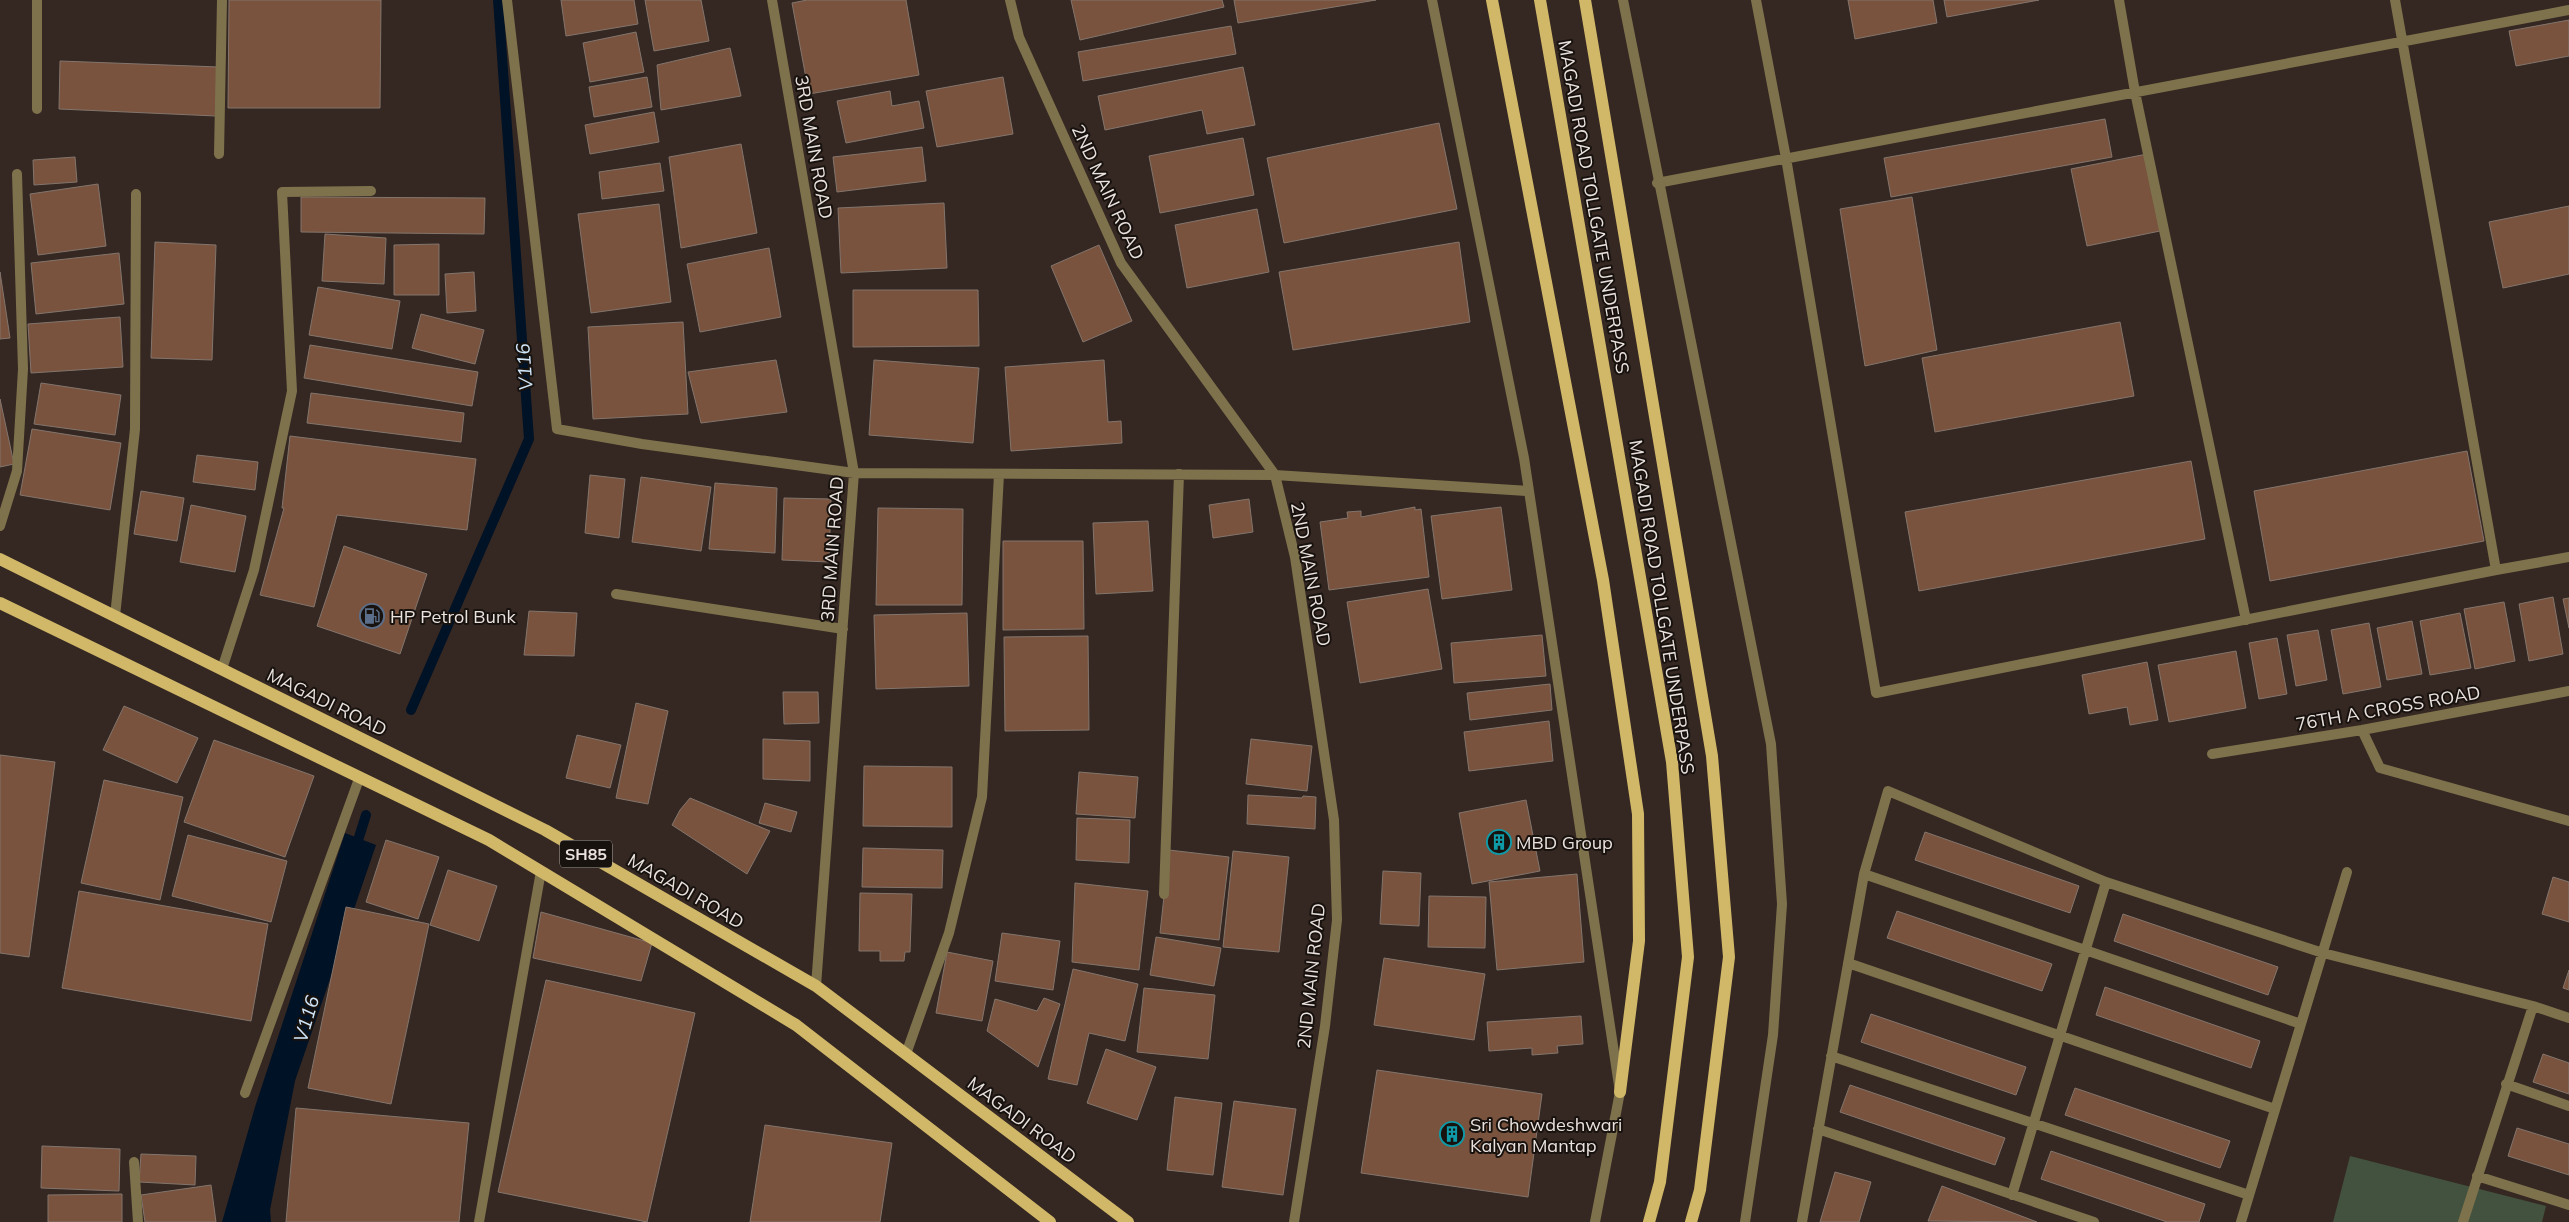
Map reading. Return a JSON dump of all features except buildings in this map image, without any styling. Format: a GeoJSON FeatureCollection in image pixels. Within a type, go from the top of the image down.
{"type":"FeatureCollection","features":[{"type":"Feature","properties":{"kind":"main road"},"geometry":{"type":"LineString","coordinates":[[1492,0],[1603,580],[1638,814],[1639,942],[1620,1092]]}},
{"type":"Feature","properties":{"kind":"main road","name":"MAGADI ROAD TOLLGATE UNDERPASS"},"geometry":{"type":"LineString","coordinates":[[1540,0],[1672,762],[1688,957],[1660,1182],[1648,1222]]}},
{"type":"Feature","properties":{"kind":"main road","name":"MAGADI ROAD TOLLGATE UNDERPASS"},"geometry":{"type":"LineString","coordinates":[[1584,0],[1712,756],[1729,958],[1700,1190],[1691,1222]]}},
{"type":"Feature","properties":{"kind":"main road","name":"MAGADI ROAD"},"geometry":{"type":"LineString","coordinates":[[0,559],[545,830],[816,986],[1128,1222]]}},
{"type":"Feature","properties":{"kind":"main road","name":"SH85"},"geometry":{"type":"LineString","coordinates":[[0,603],[489,840],[796,1025],[1050,1222]]}},
{"type":"Feature","properties":{"kind":"street"},"geometry":{"type":"LineString","coordinates":[[37,0],[37,109]]}},
{"type":"Feature","properties":{"kind":"street"},"geometry":{"type":"LineString","coordinates":[[219,154],[222,0]]}},
{"type":"Feature","properties":{"kind":"street"},"geometry":{"type":"LineString","coordinates":[[508,0],[557,429],[642,444],[854,473],[1275,475],[1528,490]]}},
{"type":"Feature","properties":{"kind":"street","name":"3RD MAIN ROAD"},"geometry":{"type":"LineString","coordinates":[[772,0],[854,473],[816,986]]}},
{"type":"Feature","properties":{"kind":"street","name":"2ND MAIN ROAD"},"geometry":{"type":"LineString","coordinates":[[1010,0],[1019,37],[1121,263],[1275,475],[1295,558],[1334,820],[1337,920],[1324,1026],[1294,1222]]}},
{"type":"Feature","properties":{"kind":"street"},"geometry":{"type":"LineString","coordinates":[[1432,0],[1524,458],[1620,1092],[1595,1222]]}},
{"type":"Feature","properties":{"kind":"street"},"geometry":{"type":"LineString","coordinates":[[1623,0],[1657,183],[1771,744],[1782,904],[1773,1035],[1745,1222]]}},
{"type":"Feature","properties":{"kind":"street"},"geometry":{"type":"LineString","coordinates":[[1756,0],[1786,158],[1876,693],[2569,557]]}},
{"type":"Feature","properties":{"kind":"street"},"geometry":{"type":"LineString","coordinates":[[2119,0],[2135,92],[2246,620]]}},
{"type":"Feature","properties":{"kind":"street"},"geometry":{"type":"LineString","coordinates":[[2396,0],[2496,570]]}},
{"type":"Feature","properties":{"kind":"street"},"geometry":{"type":"LineString","coordinates":[[1657,183],[2569,10]]}},
{"type":"Feature","properties":{"kind":"street"},"geometry":{"type":"LineString","coordinates":[[0,526],[17,470],[23,369],[17,174]]}},
{"type":"Feature","properties":{"kind":"street"},"geometry":{"type":"LineString","coordinates":[[222,670],[254,570],[292,391],[282,192],[371,191]]}},
{"type":"Feature","properties":{"kind":"street"},"geometry":{"type":"LineString","coordinates":[[115,616],[135,429],[136,194]]}},
{"type":"Feature","properties":{"kind":"street"},"geometry":{"type":"LineString","coordinates":[[906,1054],[949,933],[982,797],[999,474]]}},
{"type":"Feature","properties":{"kind":"street"},"geometry":{"type":"LineString","coordinates":[[1164,894],[1179,474]]}},
{"type":"Feature","properties":{"kind":"street"},"geometry":{"type":"LineString","coordinates":[[616,594],[843,630]]}},
{"type":"Feature","properties":{"kind":"street","name":"76TH A CROSS ROAD"},"geometry":{"type":"LineString","coordinates":[[2212,754],[2362,730],[2569,691]]}},
{"type":"Feature","properties":{"kind":"street"},"geometry":{"type":"LineString","coordinates":[[2362,730],[2380,768],[2569,821]]}},
{"type":"Feature","properties":{"kind":"street"},"geometry":{"type":"LineString","coordinates":[[245,1093],[359,778]]}},
{"type":"Feature","properties":{"kind":"street"},"geometry":{"type":"LineString","coordinates":[[1802,1222],[1864,874],[1888,791],[2106,882],[2323,953],[2533,1006],[2569,1018]]}},
{"type":"Feature","properties":{"kind":"street"},"geometry":{"type":"LineString","coordinates":[[479,1222],[541,871]]}},
{"type":"Feature","properties":{"kind":"street"},"geometry":{"type":"LineString","coordinates":[[2241,1222],[2346,872]]}},
{"type":"Feature","properties":{"kind":"street"},"geometry":{"type":"LineString","coordinates":[[1864,874],[2301,1024]]}},
{"type":"Feature","properties":{"kind":"street"},"geometry":{"type":"LineString","coordinates":[[2012,1194],[2106,882]]}},
{"type":"Feature","properties":{"kind":"street"},"geometry":{"type":"LineString","coordinates":[[1848,963],[2275,1109]]}},
{"type":"Feature","properties":{"kind":"street"},"geometry":{"type":"LineString","coordinates":[[2463,1222],[2506,1084],[2533,1006]]}},
{"type":"Feature","properties":{"kind":"street"},"geometry":{"type":"LineString","coordinates":[[1831,1056],[2249,1195]]}},
{"type":"Feature","properties":{"kind":"street"},"geometry":{"type":"LineString","coordinates":[[2506,1084],[2569,1106]]}},
{"type":"Feature","properties":{"kind":"street"},"geometry":{"type":"LineString","coordinates":[[1818,1129],[2094,1222]]}},
{"type":"Feature","properties":{"kind":"street"},"geometry":{"type":"LineString","coordinates":[[134,1162],[138,1222]]}},
{"type":"Feature","properties":{"kind":"street"},"geometry":{"type":"LineString","coordinates":[[2477,1176],[2569,1205]]}},
{"type":"Feature","properties":{"kind":"green space"},"geometry":{"type":"Polygon","coordinates":[[[2350,1156],[2546,1206],[2542,1222],[2333,1222],[2350,1156]]]}},
{"type":"Feature","properties":{"kind":"water"},"geometry":{"type":"Polygon","coordinates":[[[345,833],[376,845],[295,1081],[270,1210],[271,1222],[222,1222],[255,1107],[345,833]]]}},
{"type":"Feature","properties":{"kind":"waterway","name":"V116"},"geometry":{"type":"LineString","coordinates":[[411,710],[529,439],[498,0]]}},
{"type":"Feature","properties":{"kind":"waterway","name":"V116"},"geometry":{"type":"LineString","coordinates":[[355,850],[366,815]]}},
{"type":"Feature","properties":{"kind":"place","name":"HP Petrol Bunk"},"geometry":{"type":"Point","coordinates":[372,616]}},
{"type":"Feature","properties":{"kind":"place","name":"MBD Group"},"geometry":{"type":"Point","coordinates":[1499,842]}},
{"type":"Feature","properties":{"kind":"place","name":"Sri Chowdeshwari Kalyan Mantap"},"geometry":{"type":"Point","coordinates":[1452,1134]}}]}
